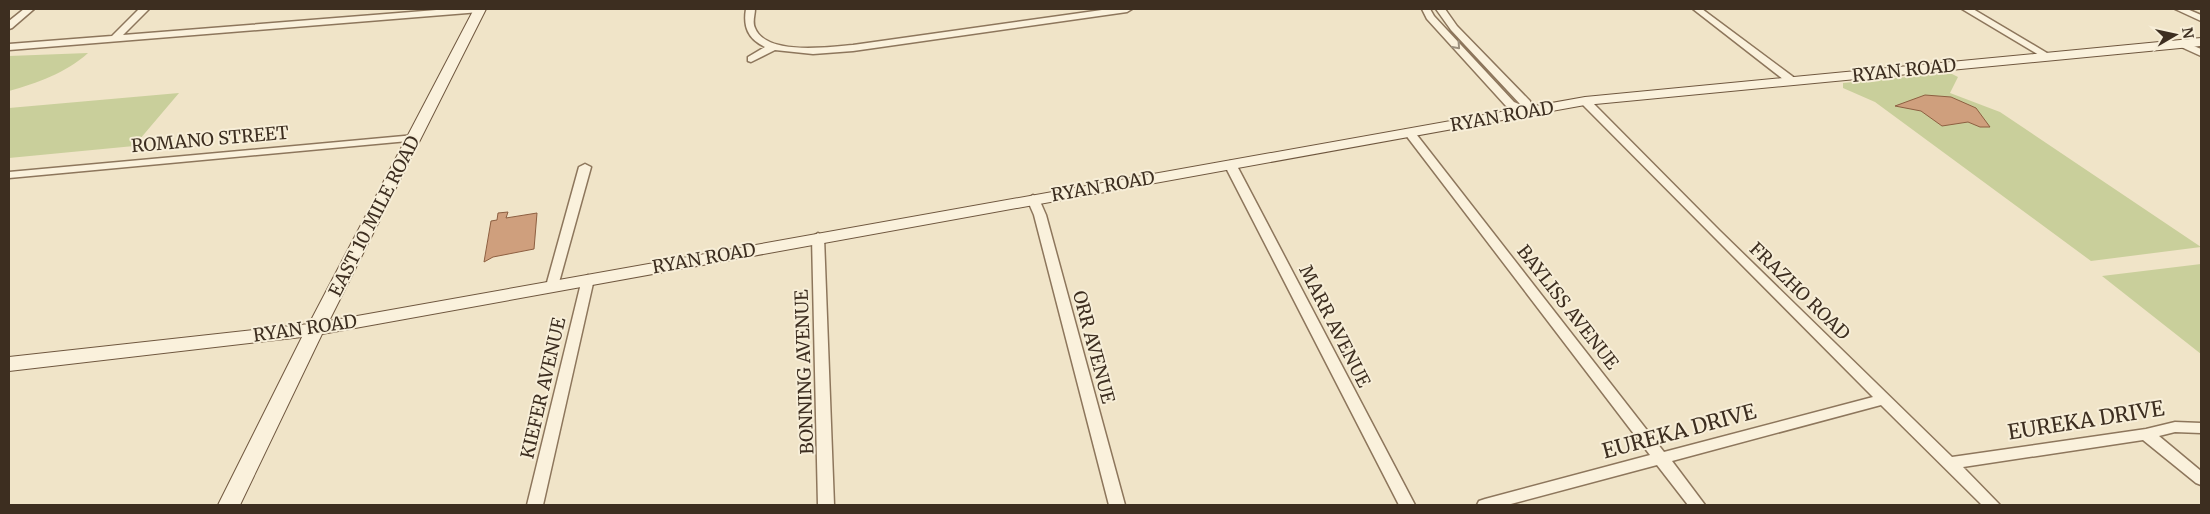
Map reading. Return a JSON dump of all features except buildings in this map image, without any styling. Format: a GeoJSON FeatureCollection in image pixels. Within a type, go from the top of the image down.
{"type":"FeatureCollection","features":[{"type":"Feature","properties":{"kind":"main road","name":"EAST 10 MILE ROAD"},"geometry":{"type":"LineString","coordinates":[[229,505],[316,329],[480,9]]}},
{"type":"Feature","properties":{"kind":"main road","name":"RYAN ROAD"},"geometry":{"type":"LineString","coordinates":[[9,364],[316,329],[588,278],[1584,101],[2201,42]]}},
{"type":"Feature","properties":{"kind":"street"},"geometry":{"type":"LineString","coordinates":[[9,26],[29,9]]}},
{"type":"Feature","properties":{"kind":"street"},"geometry":{"type":"LineString","coordinates":[[115,38],[144,9]]}},
{"type":"Feature","properties":{"kind":"street"},"geometry":{"type":"LineString","coordinates":[[9,47],[480,9]]}},
{"type":"Feature","properties":{"kind":"street"},"geometry":{"type":"LineString","coordinates":[[751,9],[750,28],[754,35],[774,46],[799,51],[826,51],[1127,9]]}},
{"type":"Feature","properties":{"kind":"street"},"geometry":{"type":"LineString","coordinates":[[1426,9],[1430,17],[1510,104],[1526,111],[1526,104],[1454,28],[1441,9]]}},
{"type":"Feature","properties":{"kind":"street"},"geometry":{"type":"LineString","coordinates":[[1697,9],[1792,81]]}},
{"type":"Feature","properties":{"kind":"street"},"geometry":{"type":"LineString","coordinates":[[1967,9],[2047,56]]}},
{"type":"Feature","properties":{"kind":"street"},"geometry":{"type":"LineString","coordinates":[[2180,9],[2201,18]]}},
{"type":"Feature","properties":{"kind":"street"},"geometry":{"type":"LineString","coordinates":[[2182,44],[2201,53]]}},
{"type":"Feature","properties":{"kind":"street"},"geometry":{"type":"LineString","coordinates":[[750,59],[774,46]]}},
{"type":"Feature","properties":{"kind":"street","name":"FRAZHO ROAD"},"geometry":{"type":"LineString","coordinates":[[1584,101],[1715,233],[1992,505]]}},
{"type":"Feature","properties":{"kind":"street","name":"BAYLISS AVENUE"},"geometry":{"type":"LineString","coordinates":[[1410,132],[1697,505]]}},
{"type":"Feature","properties":{"kind":"street","name":"ROMANO STREET"},"geometry":{"type":"LineString","coordinates":[[9,175],[415,138]]}},
{"type":"Feature","properties":{"kind":"street","name":"MARR AVENUE"},"geometry":{"type":"LineString","coordinates":[[1230,164],[1407,505]]}},
{"type":"Feature","properties":{"kind":"street"},"geometry":{"type":"LineString","coordinates":[[552,286],[585,167]]}},
{"type":"Feature","properties":{"kind":"street","name":"ORR AVENUE"},"geometry":{"type":"LineString","coordinates":[[1033,199],[1040,215],[1117,505]]}},
{"type":"Feature","properties":{"kind":"street","name":"BONNING AVENUE"},"geometry":{"type":"LineString","coordinates":[[818,237],[826,505]]}},
{"type":"Feature","properties":{"kind":"street","name":"KIEFER AVENUE"},"geometry":{"type":"LineString","coordinates":[[535,505],[588,278]]}},
{"type":"Feature","properties":{"kind":"street","name":"EUREKA DRIVE"},"geometry":{"type":"LineString","coordinates":[[1485,505],[1884,399]]}},
{"type":"Feature","properties":{"kind":"street","name":"EUREKA DRIVE"},"geometry":{"type":"LineString","coordinates":[[1949,463],[2146,434],[2175,427],[2201,428]]}},
{"type":"Feature","properties":{"kind":"street"},"geometry":{"type":"LineString","coordinates":[[2146,434],[2201,479]]}},
{"type":"Feature","properties":{"kind":"green space"},"geometry":{"type":"Polygon","coordinates":[[[88,53],[61,72],[9,91],[9,56],[88,53]]]}},
{"type":"Feature","properties":{"kind":"green space"},"geometry":{"type":"Polygon","coordinates":[[[1950,73],[1958,77],[1950,93],[2000,112],[2201,247],[2091,261],[1875,102],[1843,88],[1843,83],[1950,73]]]}},
{"type":"Feature","properties":{"kind":"green space"},"geometry":{"type":"Polygon","coordinates":[[[179,93],[134,146],[9,158],[9,108],[179,93]]]}},
{"type":"Feature","properties":{"kind":"green space"},"geometry":{"type":"Polygon","coordinates":[[[2201,264],[2201,354],[2102,276],[2201,264]]]}}]}
